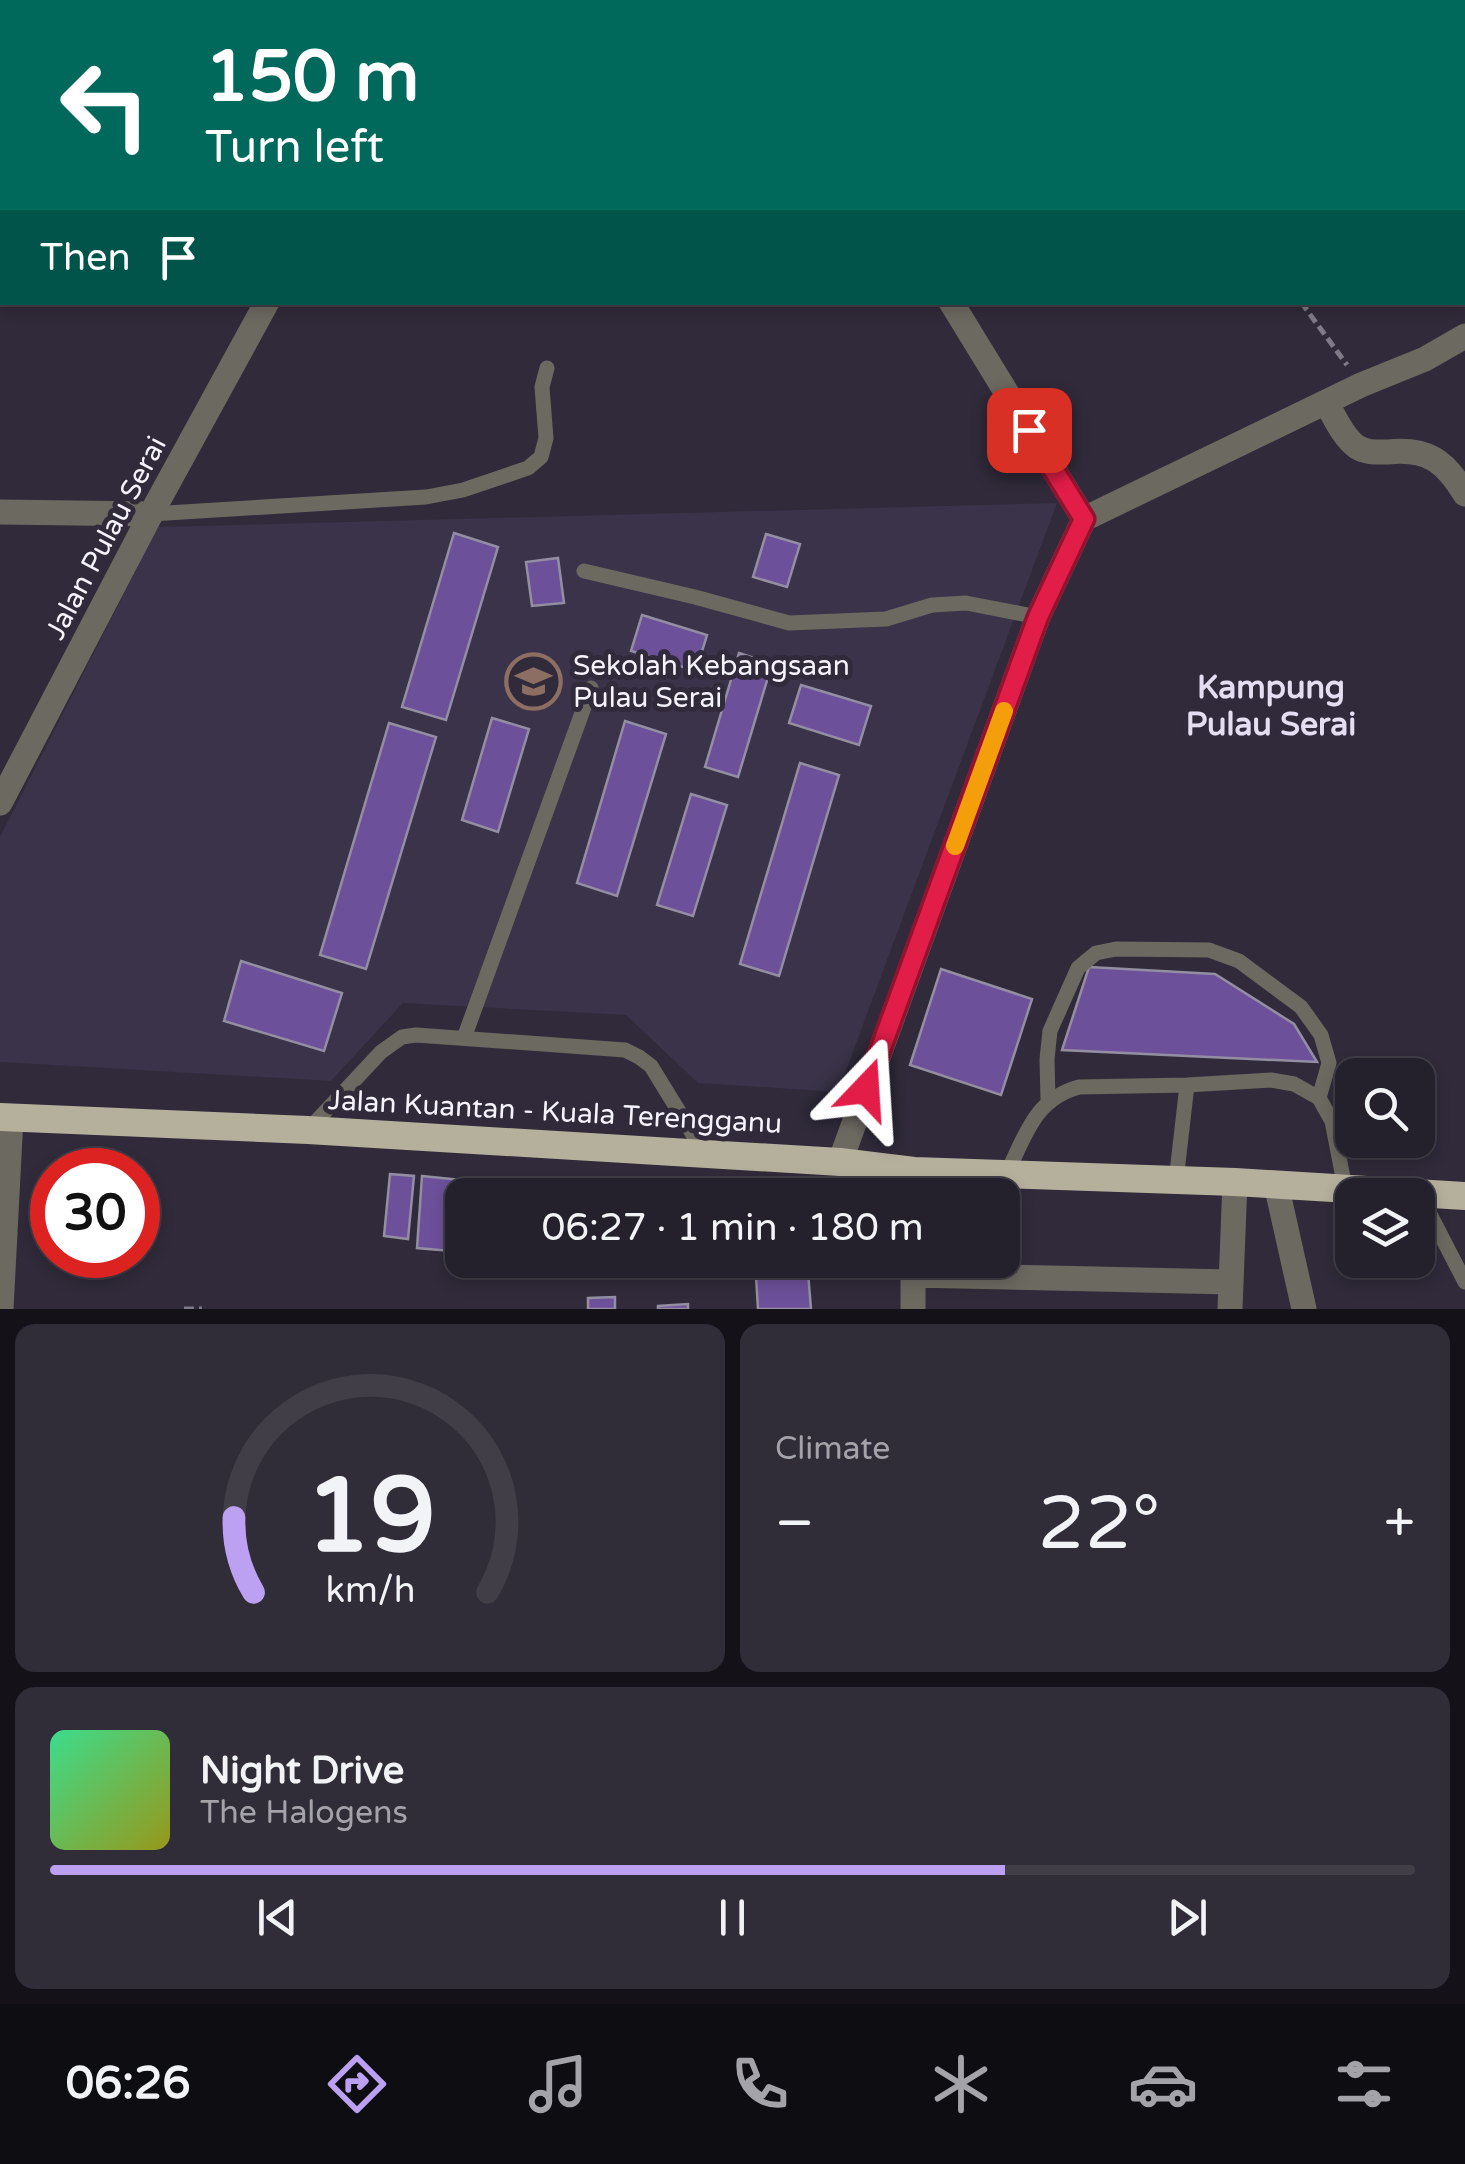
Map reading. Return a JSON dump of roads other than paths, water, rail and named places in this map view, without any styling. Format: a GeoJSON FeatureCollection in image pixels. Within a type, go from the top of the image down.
{"type":"FeatureCollection","features":[{"type":"Feature","properties":{"kind":"highway","name":"Jalan Kuantan - Kuala Terengganu"},"geometry":{"type":"LineString","coordinates":[[6,1118],[308,1130],[840,1162],[896,1178]]}},
{"type":"Feature","properties":{"kind":"highway","name":"Jalan Kuantan - Kuala Terengganu"},"geometry":{"type":"LineString","coordinates":[[972,1178],[1006,1175],[1335,1187]]}},
{"type":"Feature","properties":{"kind":"highway","name":"Jalan Kuantan - Kuala Terengganu"},"geometry":{"type":"LineString","coordinates":[[1435,1195],[1465,1196]]}},
{"type":"Feature","properties":{"kind":"street","name":"Jalan Pulau Serai"},"geometry":{"type":"LineString","coordinates":[[0,803],[151,514],[266,305]]}},
{"type":"Feature","properties":{"kind":"street"},"geometry":{"type":"LineString","coordinates":[[953,305],[1084,519]]}},
{"type":"Feature","properties":{"kind":"street"},"geometry":{"type":"LineString","coordinates":[[840,1162],[1038,617],[1084,519],[1465,336]]}},
{"type":"Feature","properties":{"kind":"street"},"geometry":{"type":"LineString","coordinates":[[1326,402],[1358,448],[1373,453],[1404,450],[1428,455],[1450,470],[1465,494]]}},
{"type":"Feature","properties":{"kind":"street"},"geometry":{"type":"LineString","coordinates":[[0,512],[151,514]]}},
{"type":"Feature","properties":{"kind":"street"},"geometry":{"type":"LineString","coordinates":[[1,1309],[6,1118]]}},
{"type":"Feature","properties":{"kind":"street"},"geometry":{"type":"LineString","coordinates":[[1230,1309],[1235,1182]]}},
{"type":"Feature","properties":{"kind":"street"},"geometry":{"type":"LineString","coordinates":[[1276,1184],[1304,1309]]}},
{"type":"Feature","properties":{"kind":"street"},"geometry":{"type":"LineString","coordinates":[[1020,1272],[1231,1282]]}},
{"type":"Feature","properties":{"kind":"street"},"geometry":{"type":"LineString","coordinates":[[913,1278],[913,1309]]}},
{"type":"Feature","properties":{"kind":"lane"},"geometry":{"type":"LineString","coordinates":[[151,514],[426,497],[463,490],[528,468],[541,457],[546,438],[542,387],[547,368]]}},
{"type":"Feature","properties":{"kind":"lane"},"geometry":{"type":"LineString","coordinates":[[584,571],[789,623],[886,620],[932,605],[966,603],[1038,617]]}},
{"type":"Feature","properties":{"kind":"lane"},"geometry":{"type":"LineString","coordinates":[[464,1038],[591,688]]}},
{"type":"Feature","properties":{"kind":"lane"},"geometry":{"type":"LineString","coordinates":[[1048,1100],[1046,1059],[1050,1031],[1078,968],[1096,954],[1116,949],[1209,950],[1239,961],[1301,1007],[1321,1035],[1328,1063],[1319,1098]]}},
{"type":"Feature","properties":{"kind":"lane"},"geometry":{"type":"LineString","coordinates":[[308,1130],[381,1052],[416,1034],[624,1050],[651,1066],[705,1154]]}},
{"type":"Feature","properties":{"kind":"lane"},"geometry":{"type":"LineString","coordinates":[[1006,1175],[1034,1117],[1048,1100],[1064,1091],[1079,1087],[1271,1080],[1294,1084],[1319,1098],[1332,1122],[1344,1178]]}},
{"type":"Feature","properties":{"kind":"lane"},"geometry":{"type":"LineString","coordinates":[[1176,1181],[1188,1085]]}},
{"type":"Feature","properties":{"kind":"lane"},"geometry":{"type":"LineString","coordinates":[[1435,1223],[1465,1282]]}},
{"type":"Feature","properties":{"kind":"place","name":"Sekolah Kebangsaan Pulau Serai"},"geometry":{"type":"Point","coordinates":[534,682]}},
{"type":"Feature","properties":{"kind":"district","name":"Kampung Pulau Serai"},"geometry":{"type":"Point","coordinates":[1271,706]}}]}
